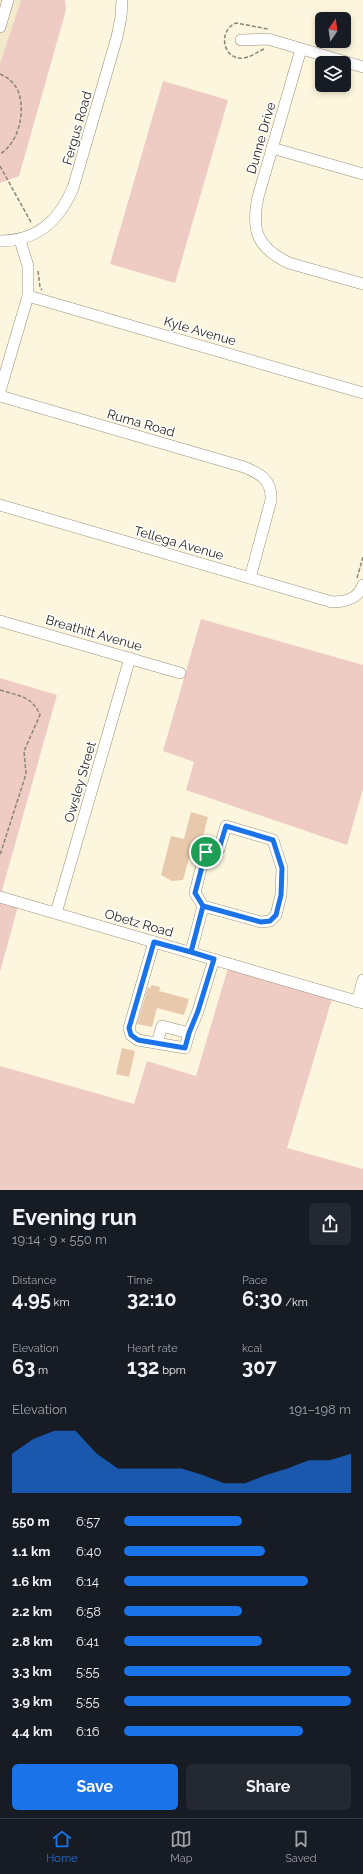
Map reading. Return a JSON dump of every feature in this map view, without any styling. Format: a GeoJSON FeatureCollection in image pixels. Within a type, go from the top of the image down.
{"type":"FeatureCollection","features":[{"type":"Feature","properties":{"kind":"street"},"geometry":{"type":"LineString","coordinates":[[0,27],[8,0]]}},
{"type":"Feature","properties":{"kind":"street","name":"Fergus Road"},"geometry":{"type":"LineString","coordinates":[[25,237],[53,221],[68,200],[74,188],[118,37],[122,0]]}},
{"type":"Feature","properties":{"kind":"street"},"geometry":{"type":"LineString","coordinates":[[241,40],[268,39],[363,67]]}},
{"type":"Feature","properties":{"kind":"street","name":"Dunne Drive"},"geometry":{"type":"LineString","coordinates":[[301,49],[254,216],[255,226],[258,235],[271,252],[279,258],[363,284]]}},
{"type":"Feature","properties":{"kind":"street"},"geometry":{"type":"LineString","coordinates":[[272,148],[363,174]]}},
{"type":"Feature","properties":{"kind":"street"},"geometry":{"type":"LineString","coordinates":[[0,241],[25,237],[28,266],[28,296],[0,391]]}},
{"type":"Feature","properties":{"kind":"street","name":"Kyle Avenue"},"geometry":{"type":"LineString","coordinates":[[28,296],[363,393]]}},
{"type":"Feature","properties":{"kind":"street","name":"Ruma Road"},"geometry":{"type":"LineString","coordinates":[[0,396],[258,473],[269,484],[272,495],[250,578]]}},
{"type":"Feature","properties":{"kind":"street","name":"Tellega Avenue"},"geometry":{"type":"LineString","coordinates":[[0,505],[332,602],[351,599],[357,595],[360,582]]}},
{"type":"Feature","properties":{"kind":"street","name":"Breathitt Avenue"},"geometry":{"type":"LineString","coordinates":[[0,621],[180,673]]}},
{"type":"Feature","properties":{"kind":"street","name":"Owsley Street"},"geometry":{"type":"LineString","coordinates":[[56,913],[130,658]]}},
{"type":"Feature","properties":{"kind":"street"},"geometry":{"type":"LineString","coordinates":[[191,952],[203,906],[195,893],[206,852],[219,849],[226,826],[273,840],[282,868],[281,895],[276,915],[270,921],[261,922],[203,906]]}},
{"type":"Feature","properties":{"kind":"street","name":"Obetz Road"},"geometry":{"type":"LineString","coordinates":[[0,897],[360,1002]]}},
{"type":"Feature","properties":{"kind":"street"},"geometry":{"type":"LineString","coordinates":[[154,942],[129,1028],[131,1035],[138,1040],[185,1048],[214,959]]}},
{"type":"Feature","properties":{"kind":"street"},"geometry":{"type":"LineString","coordinates":[[360,1002],[363,980]]}},
{"type":"Feature","properties":{"kind":"street"},"geometry":{"type":"LineString","coordinates":[[157,1043],[162,1026],[189,1033]]}},
{"type":"Feature","properties":{"kind":"path"},"geometry":{"type":"LineString","coordinates":[[0,74],[13,83],[18,91],[21,110],[15,138],[5,151],[0,154]]}},
{"type":"Feature","properties":{"kind":"path"},"geometry":{"type":"LineString","coordinates":[[0,166],[32,224]]}},
{"type":"Feature","properties":{"kind":"path"},"geometry":{"type":"LineString","coordinates":[[25,237],[26,226],[36,222]]}},
{"type":"Feature","properties":{"kind":"path"},"geometry":{"type":"LineString","coordinates":[[38,271],[40,287],[42,290]]}},
{"type":"Feature","properties":{"kind":"path"},"geometry":{"type":"LineString","coordinates":[[360,582],[363,557]]}},
{"type":"Feature","properties":{"kind":"path"},"geometry":{"type":"LineString","coordinates":[[0,690],[30,700],[36,706],[40,715],[24,751],[26,774],[0,855]]}},
{"type":"Feature","properties":{"kind":"shaded area"},"geometry":{"type":"Polygon","coordinates":[[[0,0],[21,0],[0,63],[0,0]]]}},
{"type":"Feature","properties":{"kind":"shaded area"},"geometry":{"type":"Polygon","coordinates":[[[21,0],[65,0],[66,10],[19,176],[0,183],[0,63],[21,0]]]}},
{"type":"Feature","properties":{"kind":"shaded area"},"geometry":{"type":"Polygon","coordinates":[[[163,81],[228,100],[175,283],[110,264],[163,81]]]}},
{"type":"Feature","properties":{"kind":"shaded area"},"geometry":{"type":"Polygon","coordinates":[[[201,619],[363,665],[363,789],[347,845],[186,790],[194,762],[163,751],[201,619]]]}},
{"type":"Feature","properties":{"kind":"shaded area"},"geometry":{"type":"Polygon","coordinates":[[[0,678],[57,695],[1,894],[0,893],[0,678]]]}},
{"type":"Feature","properties":{"kind":"shaded area"},"geometry":{"type":"Polygon","coordinates":[[[0,900],[18,906],[0,972],[0,900]]]}},
{"type":"Feature","properties":{"kind":"shaded area"},"geometry":{"type":"Polygon","coordinates":[[[228,968],[332,999],[287,1148],[363,1169],[363,1190],[0,1190],[0,1066],[134,1104],[147,1061],[196,1076],[228,968]]]}},
{"type":"Feature","properties":{"kind":"building"},"geometry":{"type":"Polygon","coordinates":[[[191,812],[208,817],[200,847],[196,860],[189,858],[183,880],[172,881],[161,875],[171,836],[184,839],[191,812]]]}},
{"type":"Feature","properties":{"kind":"building"},"geometry":{"type":"Polygon","coordinates":[[[151,985],[160,987],[159,991],[189,999],[184,1015],[157,1008],[152,1027],[137,1024],[148,987],[151,988],[151,985]]]}},
{"type":"Feature","properties":{"kind":"building"},"geometry":{"type":"Polygon","coordinates":[[[122,1048],[135,1051],[129,1077],[116,1074],[122,1048]]]}},
{"type":"Feature","properties":{"kind":"route"},"geometry":{"type":"LineString","coordinates":[[206,852],[195,893],[203,906],[191,952],[154,942],[129,1028],[131,1035],[138,1040],[185,1048],[214,959],[191,952],[203,906],[261,922],[270,921],[276,915],[281,895],[282,868],[273,840],[226,826],[219,849],[206,852]]}}]}
